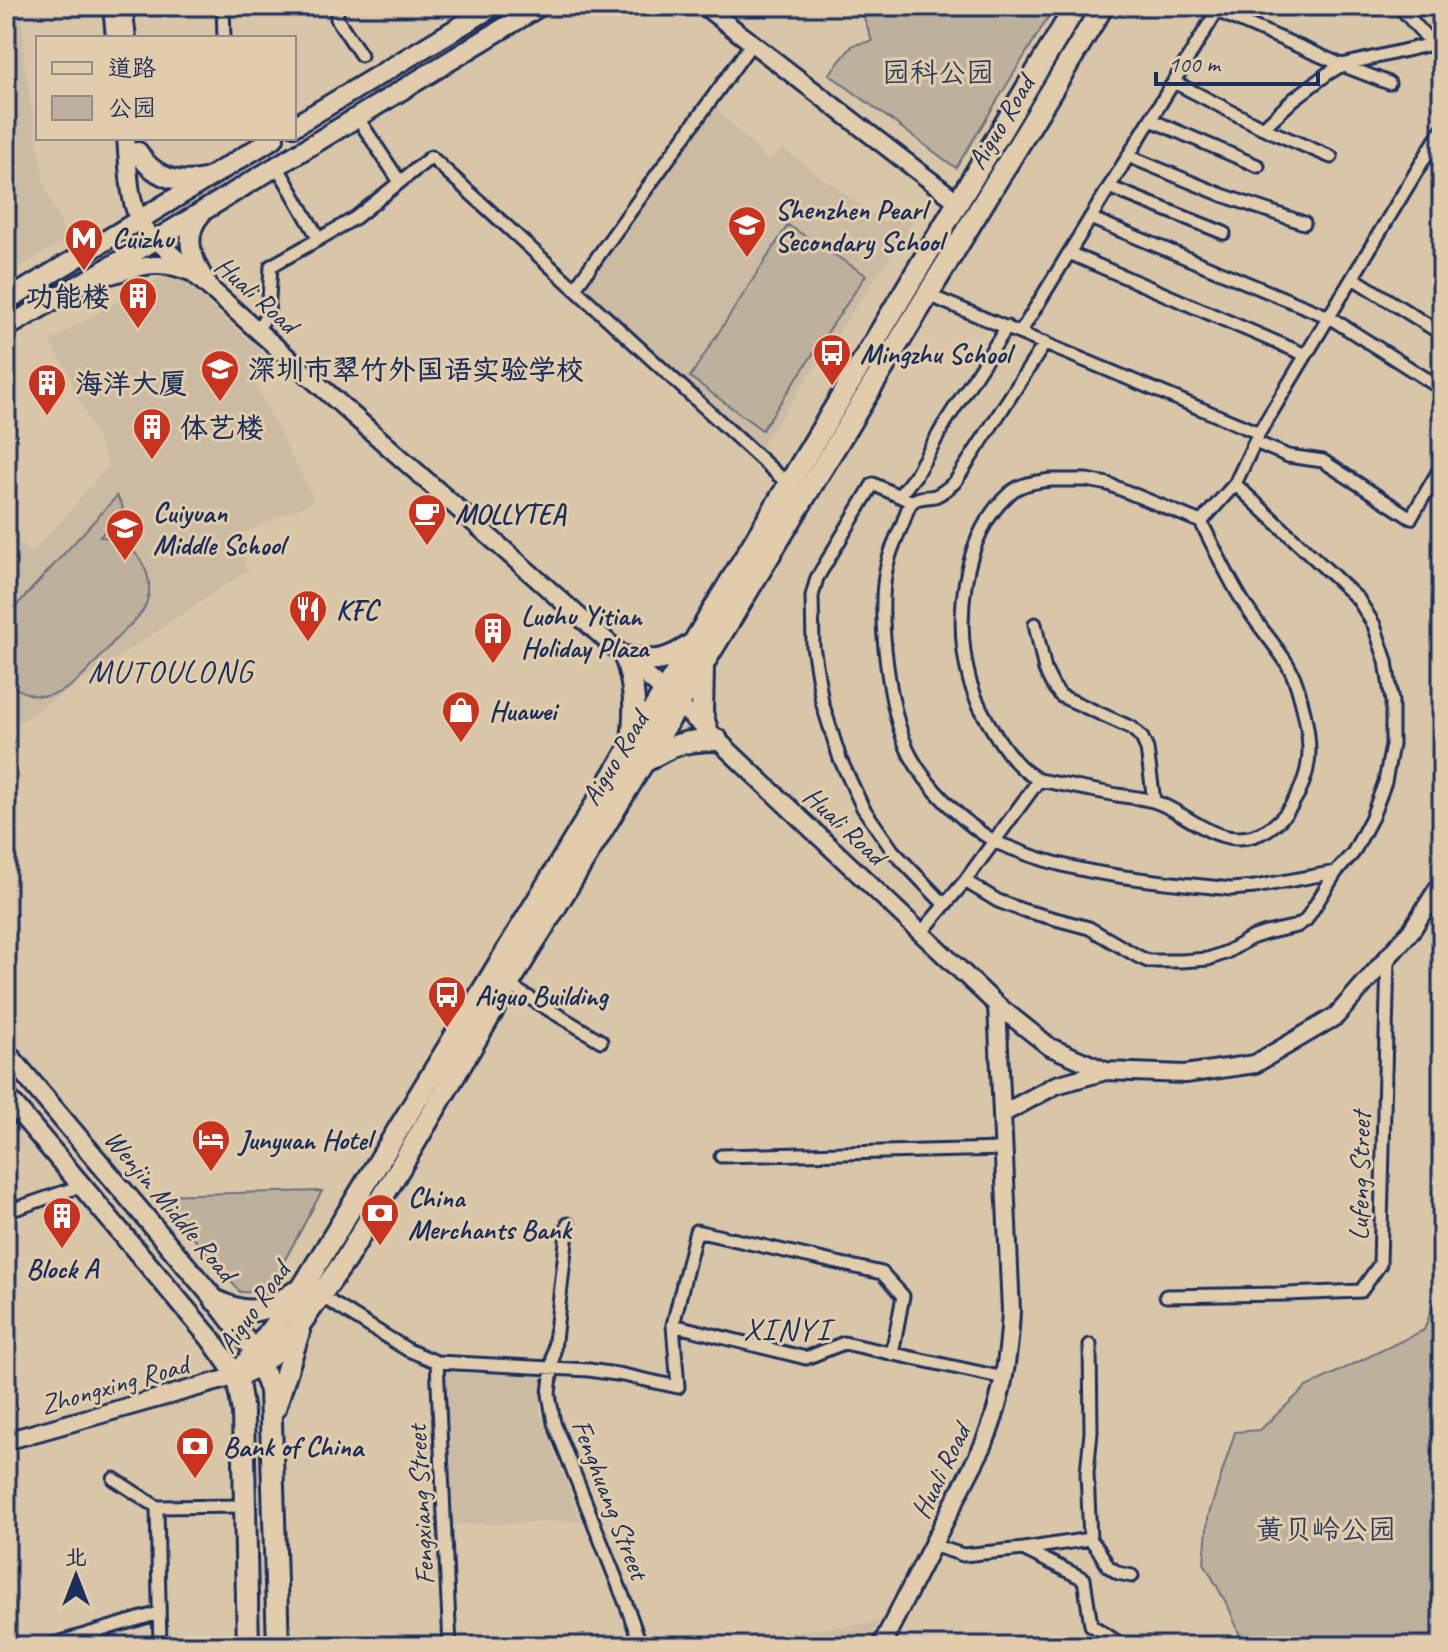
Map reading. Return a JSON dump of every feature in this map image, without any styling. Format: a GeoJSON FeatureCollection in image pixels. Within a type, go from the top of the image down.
{"type":"FeatureCollection","features":[{"type":"Feature","properties":{"kind":"highway","name":"Aiguo Road"},"geometry":{"type":"LineString","coordinates":[[258,1358],[276,1352],[303,1321],[313,1291],[672,699],[695,642],[1076,6]]}},
{"type":"Feature","properties":{"kind":"highway","name":"Aiguo Road"},"geometry":{"type":"LineString","coordinates":[[672,699],[703,666],[1103,6]]}},
{"type":"Feature","properties":{"kind":"highway"},"geometry":{"type":"LineString","coordinates":[[695,642],[669,658],[653,661],[625,657],[635,697],[637,755],[712,735],[702,713],[703,666]]}},
{"type":"Feature","properties":{"kind":"highway","name":"Aiguo Road"},"geometry":{"type":"LineString","coordinates":[[237,1376],[258,1358],[313,1291],[346,1259],[508,985],[637,755]]}},
{"type":"Feature","properties":{"kind":"highway"},"geometry":{"type":"LineString","coordinates":[[216,1301],[228,1307],[255,1311],[313,1291]]}},
{"type":"Feature","properties":{"kind":"highway"},"geometry":{"type":"LineString","coordinates":[[272,1420],[303,1321]]}},
{"type":"Feature","properties":{"kind":"highway","name":"Wenjin Middle Road"},"geometry":{"type":"LineString","coordinates":[[258,1358],[270,1390],[278,1646]]}},
{"type":"Feature","properties":{"kind":"highway","name":"Wenjin Middle Road"},"geometry":{"type":"LineString","coordinates":[[237,1376],[243,1413],[248,1646]]}},
{"type":"Feature","properties":{"kind":"main road"},"geometry":{"type":"LineString","coordinates":[[296,125],[494,6]]}},
{"type":"Feature","properties":{"kind":"main road"},"geometry":{"type":"LineString","coordinates":[[6,328],[540,6]]}},
{"type":"Feature","properties":{"kind":"main road"},"geometry":{"type":"LineString","coordinates":[[6,301],[271,140]]}},
{"type":"Feature","properties":{"kind":"main road"},"geometry":{"type":"LineString","coordinates":[[134,143],[145,163],[163,176],[187,181],[206,178]]}},
{"type":"Feature","properties":{"kind":"main road"},"geometry":{"type":"LineString","coordinates":[[203,280],[192,258],[191,231],[206,209]]}},
{"type":"Feature","properties":{"kind":"main road","name":"Wenjin Middle Road"},"geometry":{"type":"LineString","coordinates":[[6,1052],[216,1301],[258,1358]]}},
{"type":"Feature","properties":{"kind":"main road","name":"Wenjin Middle Road"},"geometry":{"type":"LineString","coordinates":[[6,1096],[210,1338],[237,1376]]}},
{"type":"Feature","properties":{"kind":"street"},"geometry":{"type":"LineString","coordinates":[[112,6],[115,36]]}},
{"type":"Feature","properties":{"kind":"street"},"geometry":{"type":"LineString","coordinates":[[123,6],[127,36]]}},
{"type":"Feature","properties":{"kind":"street"},"geometry":{"type":"LineString","coordinates":[[223,6],[224,36]]}},
{"type":"Feature","properties":{"kind":"street"},"geometry":{"type":"LineString","coordinates":[[337,6],[337,19],[361,55]]}},
{"type":"Feature","properties":{"kind":"street"},"geometry":{"type":"LineString","coordinates":[[704,6],[958,202]]}},
{"type":"Feature","properties":{"kind":"street"},"geometry":{"type":"LineString","coordinates":[[1399,6],[1442,55]]}},
{"type":"Feature","properties":{"kind":"street"},"geometry":{"type":"LineString","coordinates":[[1020,333],[1219,8],[1342,65],[1389,83]]}},
{"type":"Feature","properties":{"kind":"street"},"geometry":{"type":"LineString","coordinates":[[575,288],[752,43]]}},
{"type":"Feature","properties":{"kind":"street"},"geometry":{"type":"LineString","coordinates":[[1263,128],[1294,99],[1342,65],[1432,44]]}},
{"type":"Feature","properties":{"kind":"street"},"geometry":{"type":"LineString","coordinates":[[1174,82],[1263,128],[1331,157]]}},
{"type":"Feature","properties":{"kind":"street"},"geometry":{"type":"LineString","coordinates":[[357,117],[400,182]]}},
{"type":"Feature","properties":{"kind":"street"},"geometry":{"type":"LineString","coordinates":[[1151,120],[1258,166]]}},
{"type":"Feature","properties":{"kind":"street"},"geometry":{"type":"LineString","coordinates":[[1201,522],[1235,484],[1257,437],[1442,129]]}},
{"type":"Feature","properties":{"kind":"street"},"geometry":{"type":"LineString","coordinates":[[134,143],[142,218]]}},
{"type":"Feature","properties":{"kind":"street"},"geometry":{"type":"LineString","coordinates":[[1429,150],[1442,158]]}},
{"type":"Feature","properties":{"kind":"street"},"geometry":{"type":"LineString","coordinates":[[1128,156],[1222,195],[1304,223]]}},
{"type":"Feature","properties":{"kind":"street"},"geometry":{"type":"LineString","coordinates":[[257,329],[268,314],[271,266],[355,218],[431,157],[789,485]]}},
{"type":"Feature","properties":{"kind":"street"},"geometry":{"type":"LineString","coordinates":[[277,166],[319,239]]}},
{"type":"Feature","properties":{"kind":"street"},"geometry":{"type":"LineString","coordinates":[[1109,187],[1224,233]]}},
{"type":"Feature","properties":{"kind":"street","name":"Huali Road"},"geometry":{"type":"LineString","coordinates":[[142,218],[143,228],[712,735],[997,1005],[1011,1311],[1004,1378],[991,1428],[881,1646]]}},
{"type":"Feature","properties":{"kind":"street"},"geometry":{"type":"LineString","coordinates":[[1090,218],[1329,317],[1442,389]]}},
{"type":"Feature","properties":{"kind":"street"},"geometry":{"type":"LineString","coordinates":[[1069,253],[1306,355]]}},
{"type":"Feature","properties":{"kind":"street"},"geometry":{"type":"LineString","coordinates":[[90,279],[158,264],[181,269],[203,280]]}},
{"type":"Feature","properties":{"kind":"street"},"geometry":{"type":"LineString","coordinates":[[1353,278],[1442,334]]}},
{"type":"Feature","properties":{"kind":"street"},"geometry":{"type":"LineString","coordinates":[[928,295],[1257,437],[1288,456],[1323,461],[1411,518],[1442,465]]}},
{"type":"Feature","properties":{"kind":"street"},"geometry":{"type":"LineString","coordinates":[[899,496],[915,476],[1007,327]]}},
{"type":"Feature","properties":{"kind":"street"},"geometry":{"type":"LineString","coordinates":[[1045,343],[955,482],[944,492],[912,502],[890,551],[885,573],[887,667],[897,718],[910,754],[929,784],[967,821],[995,841],[1035,858],[1083,870],[1231,889],[1336,872]]}},
{"type":"Feature","properties":{"kind":"street"},"geometry":{"type":"LineString","coordinates":[[1087,480],[1108,484],[1201,522],[1246,608],[1288,664],[1298,687],[1308,726],[1310,752],[1300,792],[1274,827],[1237,838],[1217,834],[1154,801],[1039,780],[1027,774],[1010,757],[984,717],[971,684],[963,645],[966,577],[975,544],[989,518],[1011,492],[1026,484],[1087,480]]}},
{"type":"Feature","properties":{"kind":"street"},"geometry":{"type":"LineString","coordinates":[[912,502],[873,484],[817,578],[812,596],[813,646],[822,702],[840,759],[863,808],[893,851],[945,905]]}},
{"type":"Feature","properties":{"kind":"street"},"geometry":{"type":"LineString","coordinates":[[965,881],[998,901],[1089,928],[1148,961],[1181,961],[1208,959],[1251,938],[1297,926],[1306,920],[1336,872],[1353,853],[1372,817],[1385,782],[1392,745],[1392,702],[1386,661],[1374,625],[1358,599],[1235,484]]}},
{"type":"Feature","properties":{"kind":"street"},"geometry":{"type":"LineString","coordinates":[[1035,624],[1045,670],[1061,696],[1132,728],[1142,738],[1147,749],[1154,801]]}},
{"type":"Feature","properties":{"kind":"street"},"geometry":{"type":"LineString","coordinates":[[921,933],[965,881],[1039,780]]}},
{"type":"Feature","properties":{"kind":"street"},"geometry":{"type":"LineString","coordinates":[[1002,1114],[1056,1085],[1106,1071],[1185,1074],[1255,1064],[1336,1016],[1411,931],[1442,882]]}},
{"type":"Feature","properties":{"kind":"street","name":"Lufeng Street"},"geometry":{"type":"LineString","coordinates":[[1166,1296],[1361,1291],[1380,1264],[1388,957]]}},
{"type":"Feature","properties":{"kind":"street"},"geometry":{"type":"LineString","coordinates":[[508,985],[601,1041]]}},
{"type":"Feature","properties":{"kind":"street"},"geometry":{"type":"LineString","coordinates":[[997,1005],[1050,1047],[1106,1071]]}},
{"type":"Feature","properties":{"kind":"street"},"geometry":{"type":"LineString","coordinates":[[721,1156],[1004,1149]]}},
{"type":"Feature","properties":{"kind":"street"},"geometry":{"type":"LineString","coordinates":[[6,1212],[81,1186]]}},
{"type":"Feature","properties":{"kind":"street","name":"Fenghuang Street"},"geometry":{"type":"LineString","coordinates":[[568,1224],[549,1394],[554,1423],[641,1646]]}},
{"type":"Feature","properties":{"kind":"street"},"geometry":{"type":"LineString","coordinates":[[313,1291],[408,1350],[437,1362],[623,1375],[678,1387],[673,1325],[696,1231],[882,1273],[903,1296],[892,1354]]}},
{"type":"Feature","properties":{"kind":"street"},"geometry":{"type":"LineString","coordinates":[[673,1325],[806,1358],[844,1343],[1004,1378]]}},
{"type":"Feature","properties":{"kind":"street"},"geometry":{"type":"LineString","coordinates":[[1090,1345],[1091,1432],[1087,1473],[1090,1539],[1108,1566],[1118,1573],[1132,1576]]}},
{"type":"Feature","properties":{"kind":"street","name":"Fengxiang Street"},"geometry":{"type":"LineString","coordinates":[[437,1362],[450,1646]]}},
{"type":"Feature","properties":{"kind":"street","name":"Zhongxing Road"},"geometry":{"type":"LineString","coordinates":[[6,1441],[237,1376]]}},
{"type":"Feature","properties":{"kind":"street"},"geometry":{"type":"LineString","coordinates":[[114,1479],[157,1507],[245,1506]]}},
{"type":"Feature","properties":{"kind":"street"},"geometry":{"type":"LineString","coordinates":[[157,1507],[160,1646]]}},
{"type":"Feature","properties":{"kind":"street"},"geometry":{"type":"LineString","coordinates":[[932,1545],[963,1555],[1090,1539]]}},
{"type":"Feature","properties":{"kind":"street"},"geometry":{"type":"LineString","coordinates":[[1024,1549],[1084,1579],[1091,1625],[1122,1646]]}},
{"type":"Feature","properties":{"kind":"street"},"geometry":{"type":"LineString","coordinates":[[47,1646],[159,1613]]}},
{"type":"Feature","properties":{"kind":"shaded area"},"geometry":{"type":"Polygon","coordinates":[[[6,6],[22,6],[24,61],[45,188],[68,239],[6,274],[6,6]]]}},
{"type":"Feature","properties":{"kind":"shaded area","name":"Shenzhen Pearl Secondary School"},"geometry":{"type":"Polygon","coordinates":[[[709,101],[769,162],[782,148],[884,223],[896,210],[913,223],[759,450],[583,294],[709,101]]]}},
{"type":"Feature","properties":{"kind":"shaded area"},"geometry":{"type":"Polygon","coordinates":[[[174,269],[204,301],[264,354],[250,374],[314,501],[234,537],[248,570],[6,732],[6,532],[32,554],[109,465],[50,341],[174,269]]]}},
{"type":"Feature","properties":{"kind":"shaded area"},"geometry":{"type":"Polygon","coordinates":[[[443,1372],[542,1376],[540,1414],[581,1521],[451,1525],[443,1372]]]}},
{"type":"Feature","properties":{"kind":"shaded area"},"geometry":{"type":"Polygon","coordinates":[[[878,1622],[866,1646],[686,1646],[719,1640],[878,1622]]]}},
{"type":"Feature","properties":{"kind":"green space","name":"园科公园"},"geometry":{"type":"Polygon","coordinates":[[[875,6],[1055,6],[956,168],[829,74],[853,45],[872,41],[862,12],[875,6]]]}},
{"type":"Feature","properties":{"kind":"green space"},"geometry":{"type":"Polygon","coordinates":[[[788,225],[866,275],[762,430],[690,377],[788,225]]]}},
{"type":"Feature","properties":{"kind":"green space"},"geometry":{"type":"Polygon","coordinates":[[[117,496],[123,508],[100,537],[122,542],[139,558],[148,579],[145,606],[93,666],[68,688],[39,696],[23,692],[6,681],[6,617],[117,496]]]}},
{"type":"Feature","properties":{"kind":"green space"},"geometry":{"type":"Polygon","coordinates":[[[322,1191],[267,1293],[240,1292],[156,1195],[322,1191]]]}},
{"type":"Feature","properties":{"kind":"green space","name":"黄贝岭公园"},"geometry":{"type":"Polygon","coordinates":[[[1442,1280],[1442,1646],[1244,1646],[1229,1608],[1204,1563],[1208,1517],[1235,1432],[1260,1430],[1306,1387],[1424,1330],[1442,1280]]]}},
{"type":"Feature","properties":{"kind":"place","name":"Shenzhen Pearl Secondary School"},"geometry":{"type":"Point","coordinates":[747,259]}},
{"type":"Feature","properties":{"kind":"place","name":"Cuizhu"},"geometry":{"type":"Point","coordinates":[84,272]}},
{"type":"Feature","properties":{"kind":"place","name":"功能楼"},"geometry":{"type":"Point","coordinates":[138,330]}},
{"type":"Feature","properties":{"kind":"place","name":"Mingzhu School"},"geometry":{"type":"Point","coordinates":[832,387]}},
{"type":"Feature","properties":{"kind":"place","name":"深圳市翠竹外国语实验学校"},"geometry":{"type":"Point","coordinates":[220,403]}},
{"type":"Feature","properties":{"kind":"place","name":"海洋大厦"},"geometry":{"type":"Point","coordinates":[47,417]}},
{"type":"Feature","properties":{"kind":"place","name":"体艺楼"},"geometry":{"type":"Point","coordinates":[152,461]}},
{"type":"Feature","properties":{"kind":"place","name":"MOLLYTEA"},"geometry":{"type":"Point","coordinates":[427,547]}},
{"type":"Feature","properties":{"kind":"place","name":"Cuiyuan Middle School"},"geometry":{"type":"Point","coordinates":[125,562]}},
{"type":"Feature","properties":{"kind":"place","name":"KFC"},"geometry":{"type":"Point","coordinates":[308,643]}},
{"type":"Feature","properties":{"kind":"place","name":"Luohu Yitian Holiday Plaza"},"geometry":{"type":"Point","coordinates":[493,665]}},
{"type":"Feature","properties":{"kind":"place","name":"Huawei"},"geometry":{"type":"Point","coordinates":[461,744]}},
{"type":"Feature","properties":{"kind":"place","name":"Aiguo Building"},"geometry":{"type":"Point","coordinates":[447,1029]}},
{"type":"Feature","properties":{"kind":"place","name":"Junyuan Hotel"},"geometry":{"type":"Point","coordinates":[211,1173]}},
{"type":"Feature","properties":{"kind":"place","name":"China Merchants Bank"},"geometry":{"type":"Point","coordinates":[380,1247]}},
{"type":"Feature","properties":{"kind":"place","name":"Block A"},"geometry":{"type":"Point","coordinates":[62,1250]}},
{"type":"Feature","properties":{"kind":"place","name":"Bank of China"},"geometry":{"type":"Point","coordinates":[195,1480]}},
{"type":"Feature","properties":{"kind":"district","name":"MUTOULONG"},"geometry":{"type":"Point","coordinates":[171,671]}},
{"type":"Feature","properties":{"kind":"district","name":"XINYI"},"geometry":{"type":"Point","coordinates":[787,1329]}}]}
